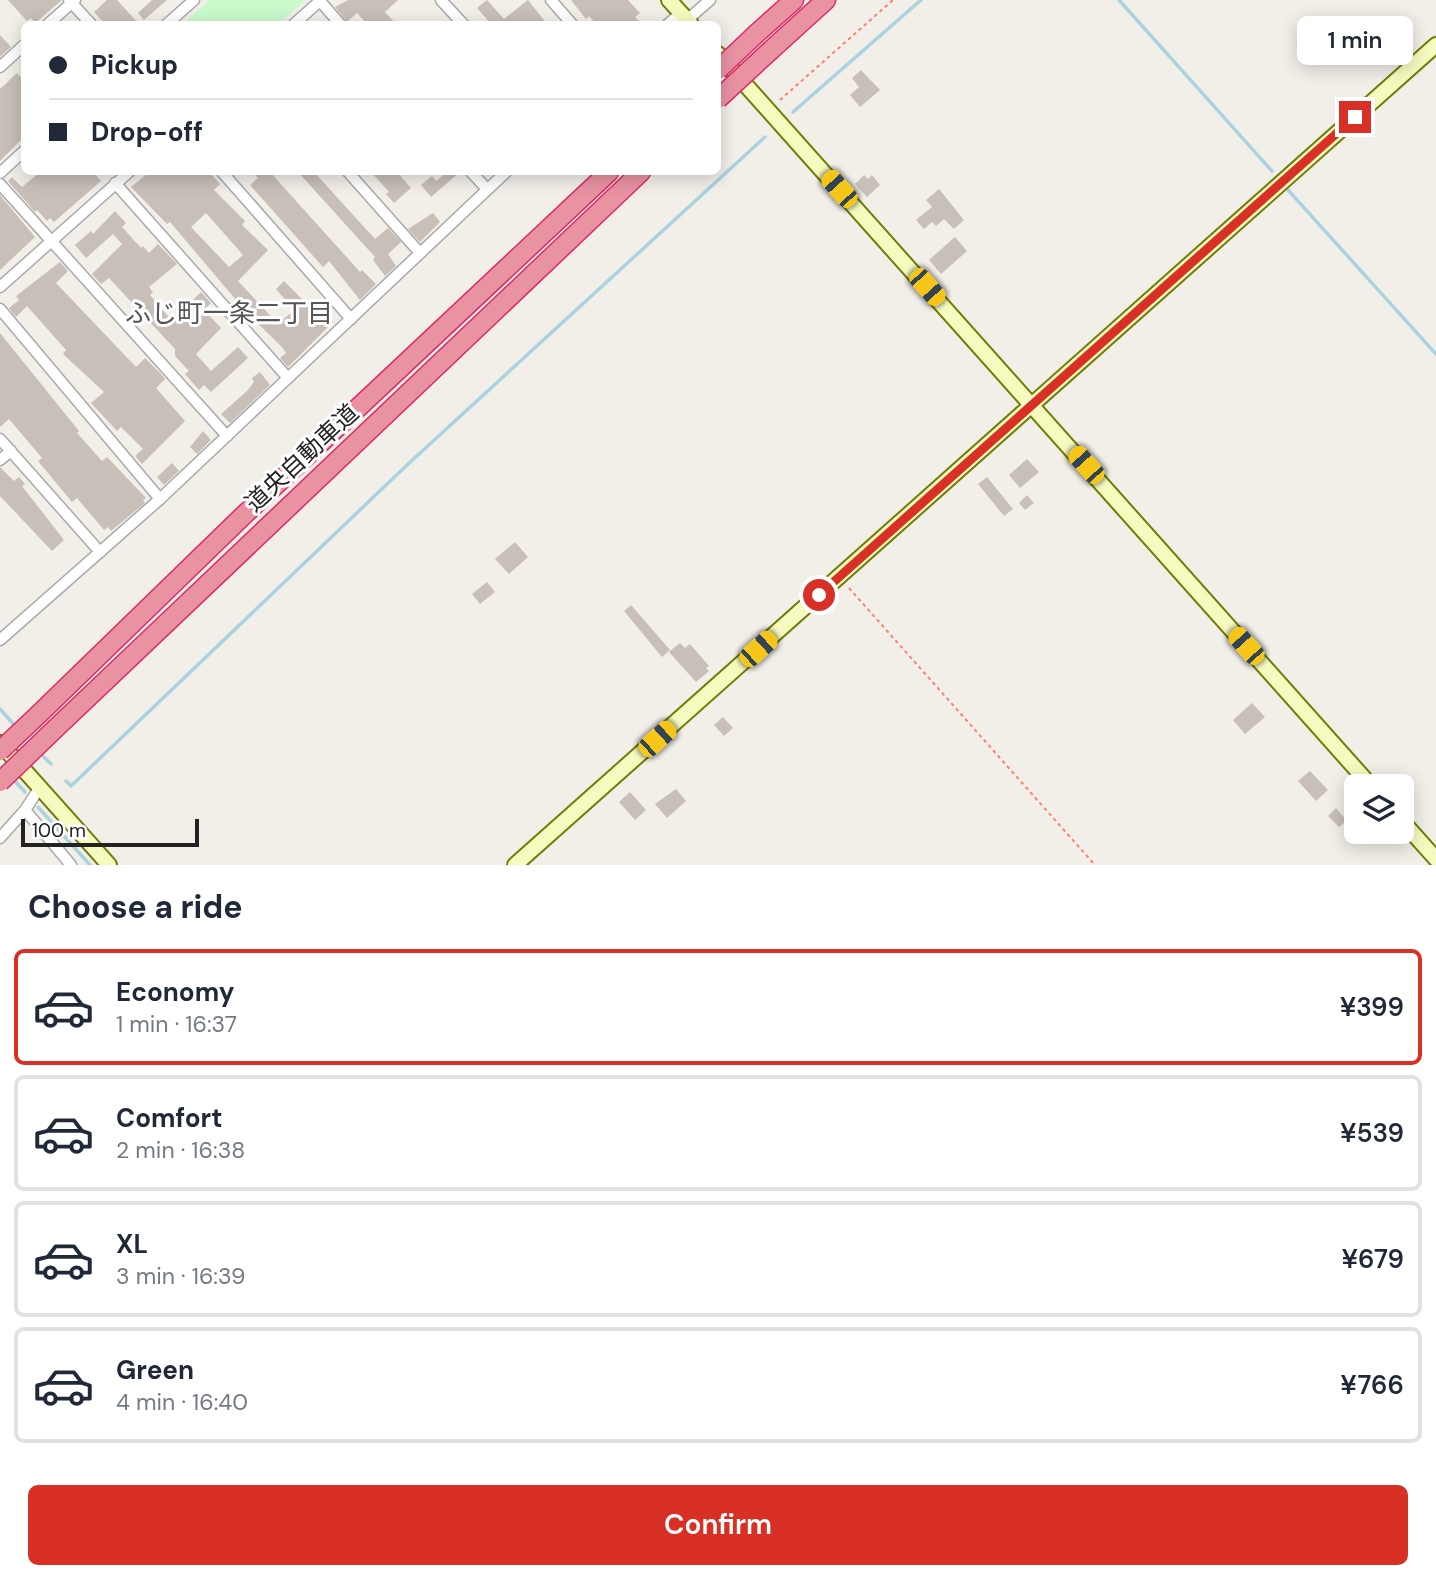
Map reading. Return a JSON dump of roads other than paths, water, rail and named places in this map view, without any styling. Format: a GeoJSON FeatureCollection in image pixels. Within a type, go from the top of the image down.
{"type":"FeatureCollection","features":[{"type":"Feature","properties":{"kind":"highway"},"geometry":{"type":"LineString","coordinates":[[721,67],[794,0]]}},
{"type":"Feature","properties":{"kind":"highway"},"geometry":{"type":"LineString","coordinates":[[721,96],[826,0]]}},
{"type":"Feature","properties":{"kind":"highway","name":"道央自動車道"},"geometry":{"type":"LineString","coordinates":[[0,751],[246,513],[606,175]]}},
{"type":"Feature","properties":{"kind":"highway","name":"道央自動車道"},"geometry":{"type":"LineString","coordinates":[[0,782],[637,175]]}},
{"type":"Feature","properties":{"kind":"street"},"geometry":{"type":"LineString","coordinates":[[170,21],[194,0]]}},
{"type":"Feature","properties":{"kind":"street"},"geometry":{"type":"LineString","coordinates":[[441,0],[460,21]]}},
{"type":"Feature","properties":{"kind":"street"},"geometry":{"type":"LineString","coordinates":[[551,0],[569,21]]}},
{"type":"Feature","properties":{"kind":"street"},"geometry":{"type":"LineString","coordinates":[[669,0],[687,19],[710,0]]}},
{"type":"Feature","properties":{"kind":"street"},"geometry":{"type":"LineString","coordinates":[[51,21],[72,1],[89,21]]}},
{"type":"Feature","properties":{"kind":"street"},"geometry":{"type":"LineString","coordinates":[[298,21],[321,1],[338,21]]}},
{"type":"Feature","properties":{"kind":"street"},"geometry":{"type":"LineString","coordinates":[[515,865],[1436,45]]}},
{"type":"Feature","properties":{"kind":"street"},"geometry":{"type":"LineString","coordinates":[[0,66],[21,48]]}},
{"type":"Feature","properties":{"kind":"street"},"geometry":{"type":"LineString","coordinates":[[721,57],[1360,774]]}},
{"type":"Feature","properties":{"kind":"street"},"geometry":{"type":"LineString","coordinates":[[0,173],[21,154]]}},
{"type":"Feature","properties":{"kind":"street"},"geometry":{"type":"LineString","coordinates":[[0,287],[125,175]]}},
{"type":"Feature","properties":{"kind":"street"},"geometry":{"type":"LineString","coordinates":[[225,175],[351,319]]}},
{"type":"Feature","properties":{"kind":"street"},"geometry":{"type":"LineString","coordinates":[[351,175],[419,253]]}},
{"type":"Feature","properties":{"kind":"street"},"geometry":{"type":"LineString","coordinates":[[474,175],[487,189]]}},
{"type":"Feature","properties":{"kind":"street"},"geometry":{"type":"LineString","coordinates":[[0,640],[160,499],[503,175]]}},
{"type":"Feature","properties":{"kind":"street"},"geometry":{"type":"LineString","coordinates":[[115,183],[288,378]]}},
{"type":"Feature","properties":{"kind":"street"},"geometry":{"type":"LineString","coordinates":[[0,184],[227,436]]}},
{"type":"Feature","properties":{"kind":"street"},"geometry":{"type":"LineString","coordinates":[[0,309],[160,499]]}},
{"type":"Feature","properties":{"kind":"street"},"geometry":{"type":"LineString","coordinates":[[0,439],[100,552]]}},
{"type":"Feature","properties":{"kind":"street"},"geometry":{"type":"LineString","coordinates":[[0,460],[11,451]]}},
{"type":"Feature","properties":{"kind":"street"},"geometry":{"type":"LineString","coordinates":[[0,743],[109,865]]}},
{"type":"Feature","properties":{"kind":"street"},"geometry":{"type":"LineString","coordinates":[[0,838],[25,810],[40,787]]}},
{"type":"Feature","properties":{"kind":"street"},"geometry":{"type":"LineString","coordinates":[[25,810],[71,865]]}},
{"type":"Feature","properties":{"kind":"street"},"geometry":{"type":"LineString","coordinates":[[1414,834],[1436,859]]}},
{"type":"Feature","properties":{"kind":"waterway"},"geometry":{"type":"LineString","coordinates":[[793,112],[921,0]]}},
{"type":"Feature","properties":{"kind":"waterway"},"geometry":{"type":"LineString","coordinates":[[1119,0],[1272,171]]}},
{"type":"Feature","properties":{"kind":"waterway"},"geometry":{"type":"LineString","coordinates":[[66,781],[71,786],[407,465],[765,137]]}},
{"type":"Feature","properties":{"kind":"waterway"},"geometry":{"type":"LineString","coordinates":[[1288,190],[1436,354]]}},
{"type":"Feature","properties":{"kind":"waterway"},"geometry":{"type":"LineString","coordinates":[[0,709],[16,727]]}},
{"type":"Feature","properties":{"kind":"waterway"},"geometry":{"type":"LineString","coordinates":[[40,753],[51,764]]}},
{"type":"Feature","properties":{"kind":"waterway"},"geometry":{"type":"LineString","coordinates":[[12,778],[25,792]]}},
{"type":"Feature","properties":{"kind":"waterway"},"geometry":{"type":"LineString","coordinates":[[38,807],[90,865]]}},
{"type":"Feature","properties":{"kind":"district","name":"ふじ町一条二丁目"},"geometry":{"type":"Point","coordinates":[229,313]}}]}
